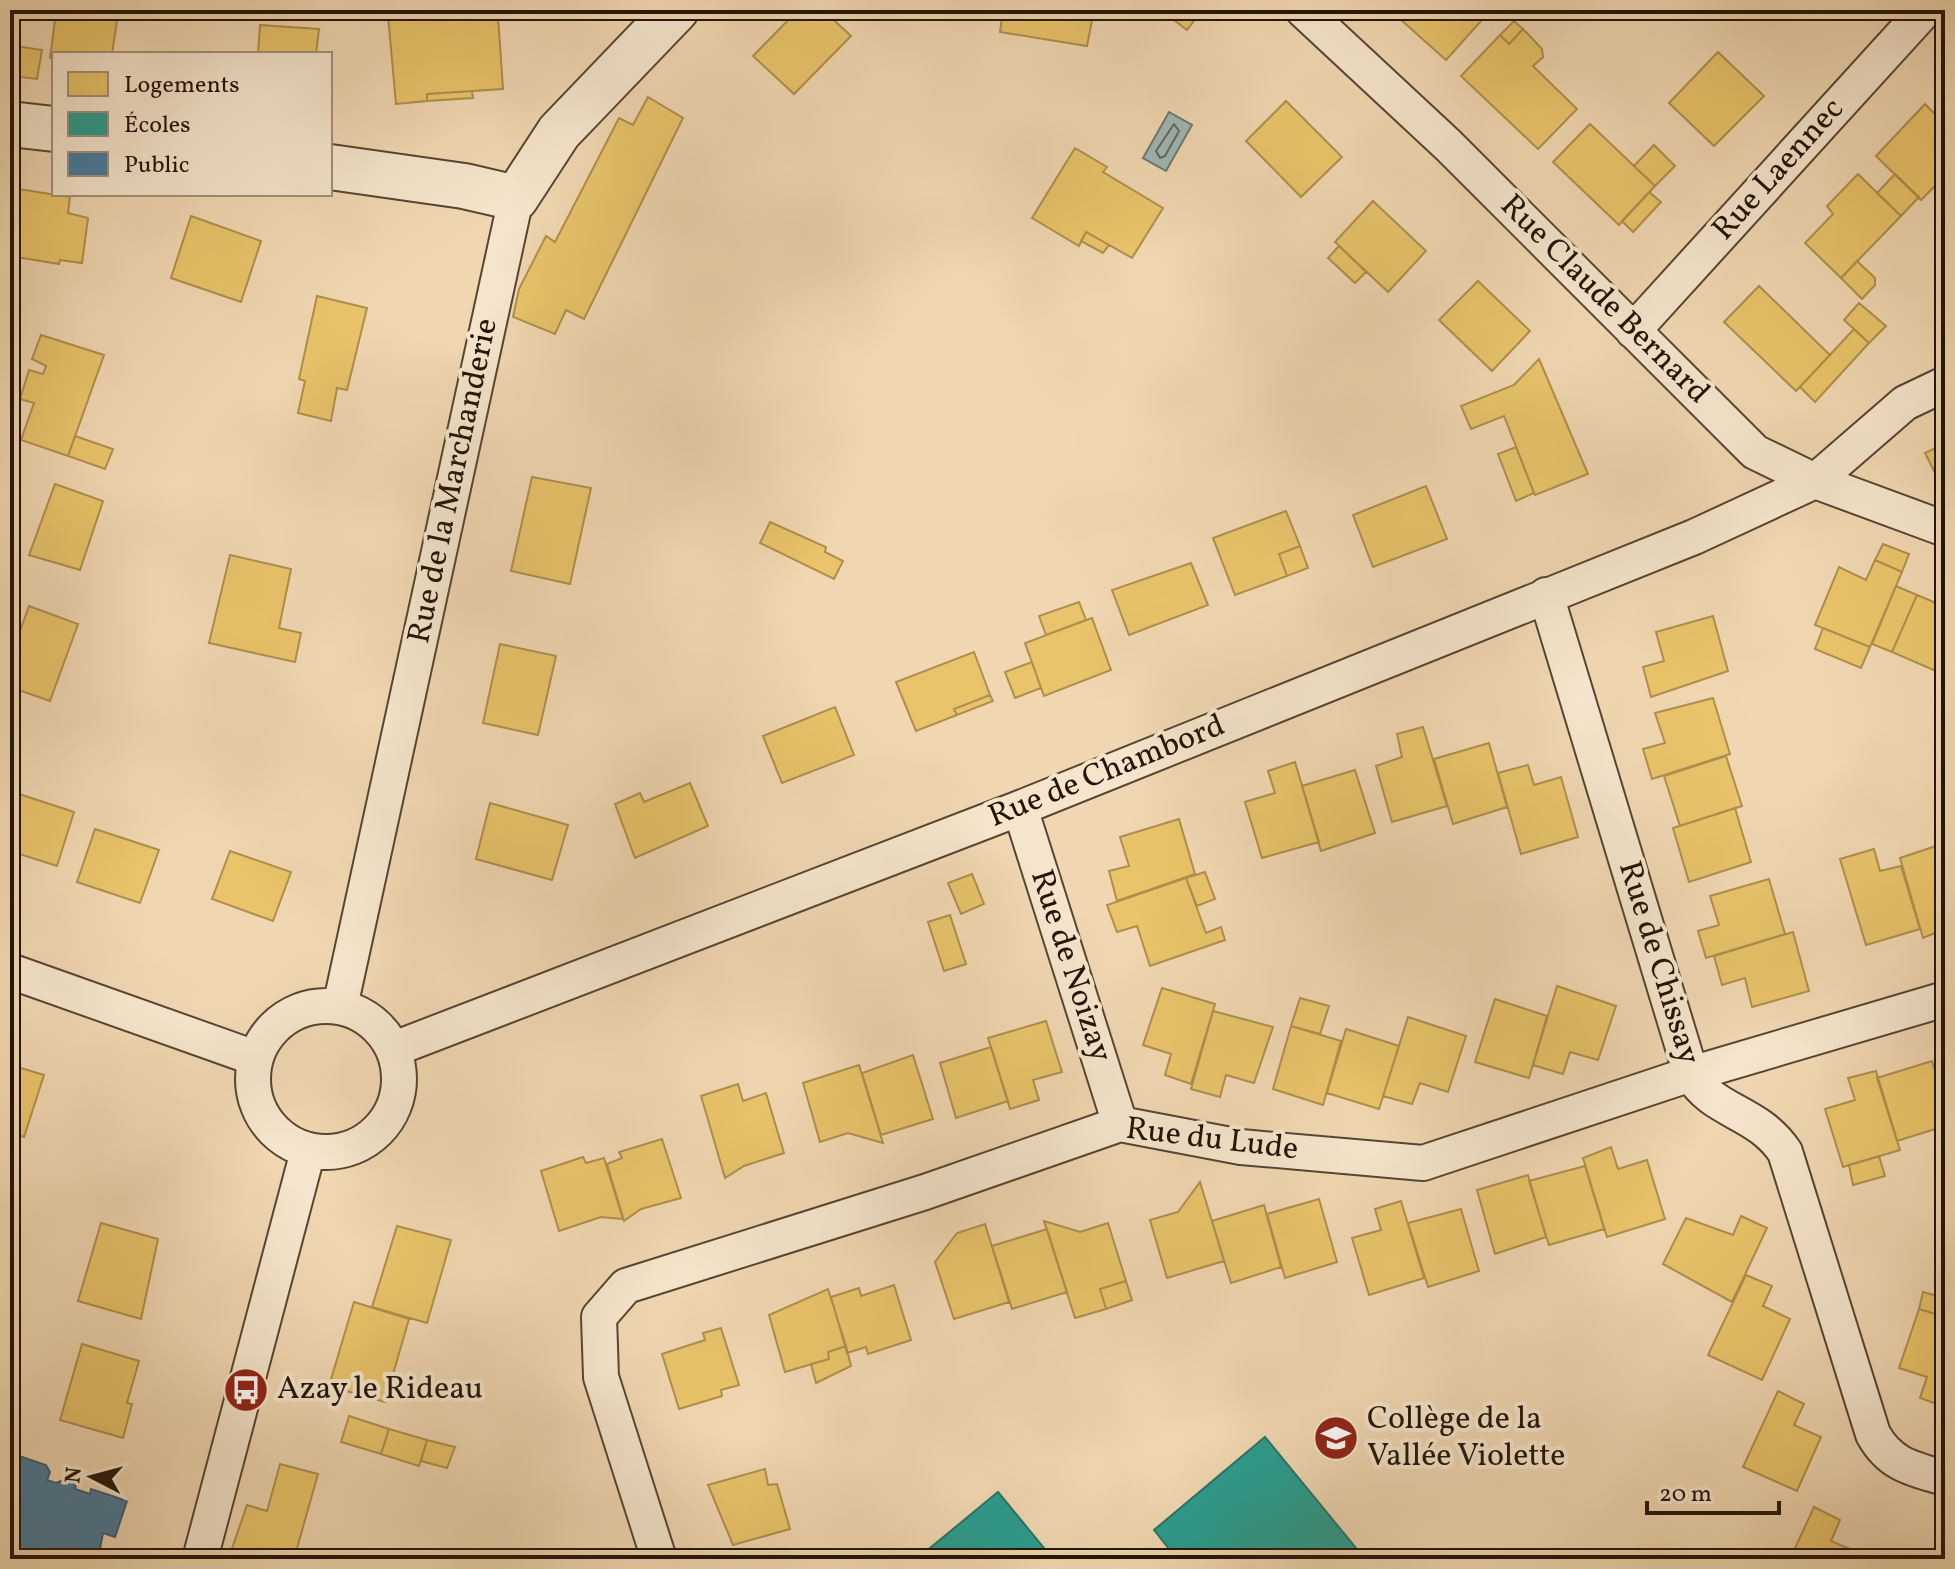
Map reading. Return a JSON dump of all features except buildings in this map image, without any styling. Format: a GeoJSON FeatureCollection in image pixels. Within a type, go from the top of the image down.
{"type":"FeatureCollection","features":[{"type":"Feature","properties":{"kind":"street","name":"Rue de la Marchanderie"},"geometry":{"type":"LineString","coordinates":[[340,1007],[516,198],[559,132],[676,10]]}},
{"type":"Feature","properties":{"kind":"street","name":"Rue Claude Bernard"},"geometry":{"type":"LineString","coordinates":[[1303,10],[1448,145],[1755,452],[1815,481],[1945,529]]}},
{"type":"Feature","properties":{"kind":"street","name":"Rue Laennec"},"geometry":{"type":"LineString","coordinates":[[1633,331],[1925,10]]}},
{"type":"Feature","properties":{"kind":"street"},"geometry":{"type":"LineString","coordinates":[[10,124],[52,129]]}},
{"type":"Feature","properties":{"kind":"street"},"geometry":{"type":"LineString","coordinates":[[332,167],[464,186],[516,198]]}},
{"type":"Feature","properties":{"kind":"street","name":"Rue de Chambord"},"geometry":{"type":"LineString","coordinates":[[394,1049],[1020,808],[1694,537],[1815,481],[1905,403],[1945,384]]}},
{"type":"Feature","properties":{"kind":"street","name":"Rue de Chissay"},"geometry":{"type":"LineString","coordinates":[[1546,595],[1691,1074],[1711,1099],[1762,1124],[1785,1152],[1873,1434],[1886,1454],[1902,1466],[1945,1478]]}},
{"type":"Feature","properties":{"kind":"street","name":"Rue de Noizay"},"geometry":{"type":"LineString","coordinates":[[1020,808],[1120,1124]]}},
{"type":"Feature","properties":{"kind":"street"},"geometry":{"type":"LineString","coordinates":[[10,971],[255,1058]]}},
{"type":"Feature","properties":{"kind":"street","name":"Rue du Lude"},"geometry":{"type":"LineString","coordinates":[[659,1559],[601,1377],[599,1317],[626,1286],[925,1192],[1120,1124],[1241,1147],[1423,1163],[1691,1074],[1945,999]]}},
{"type":"Feature","properties":{"kind":"street"},"geometry":{"type":"LineString","coordinates":[[314,1006],[340,1007],[372,1022],[394,1049],[399,1090],[393,1110],[382,1128],[348,1150],[328,1153],[308,1151],[286,1141],[268,1125],[257,1104],[252,1081],[255,1058],[268,1034],[289,1016],[314,1006]]}},
{"type":"Feature","properties":{"kind":"street"},"geometry":{"type":"LineString","coordinates":[[200,1559],[308,1151]]}},
{"type":"Feature","properties":{"kind":"water"},"geometry":{"type":"Polygon","coordinates":[[[1169,112],[1192,125],[1166,171],[1143,158],[1169,112]]]}},
{"type":"Feature","properties":{"kind":"place","name":"Azay le Rideau"},"geometry":{"type":"Point","coordinates":[246,1390]}},
{"type":"Feature","properties":{"kind":"place","name":"Collège de la Vallée Violette"},"geometry":{"type":"Point","coordinates":[1336,1438]}}]}
